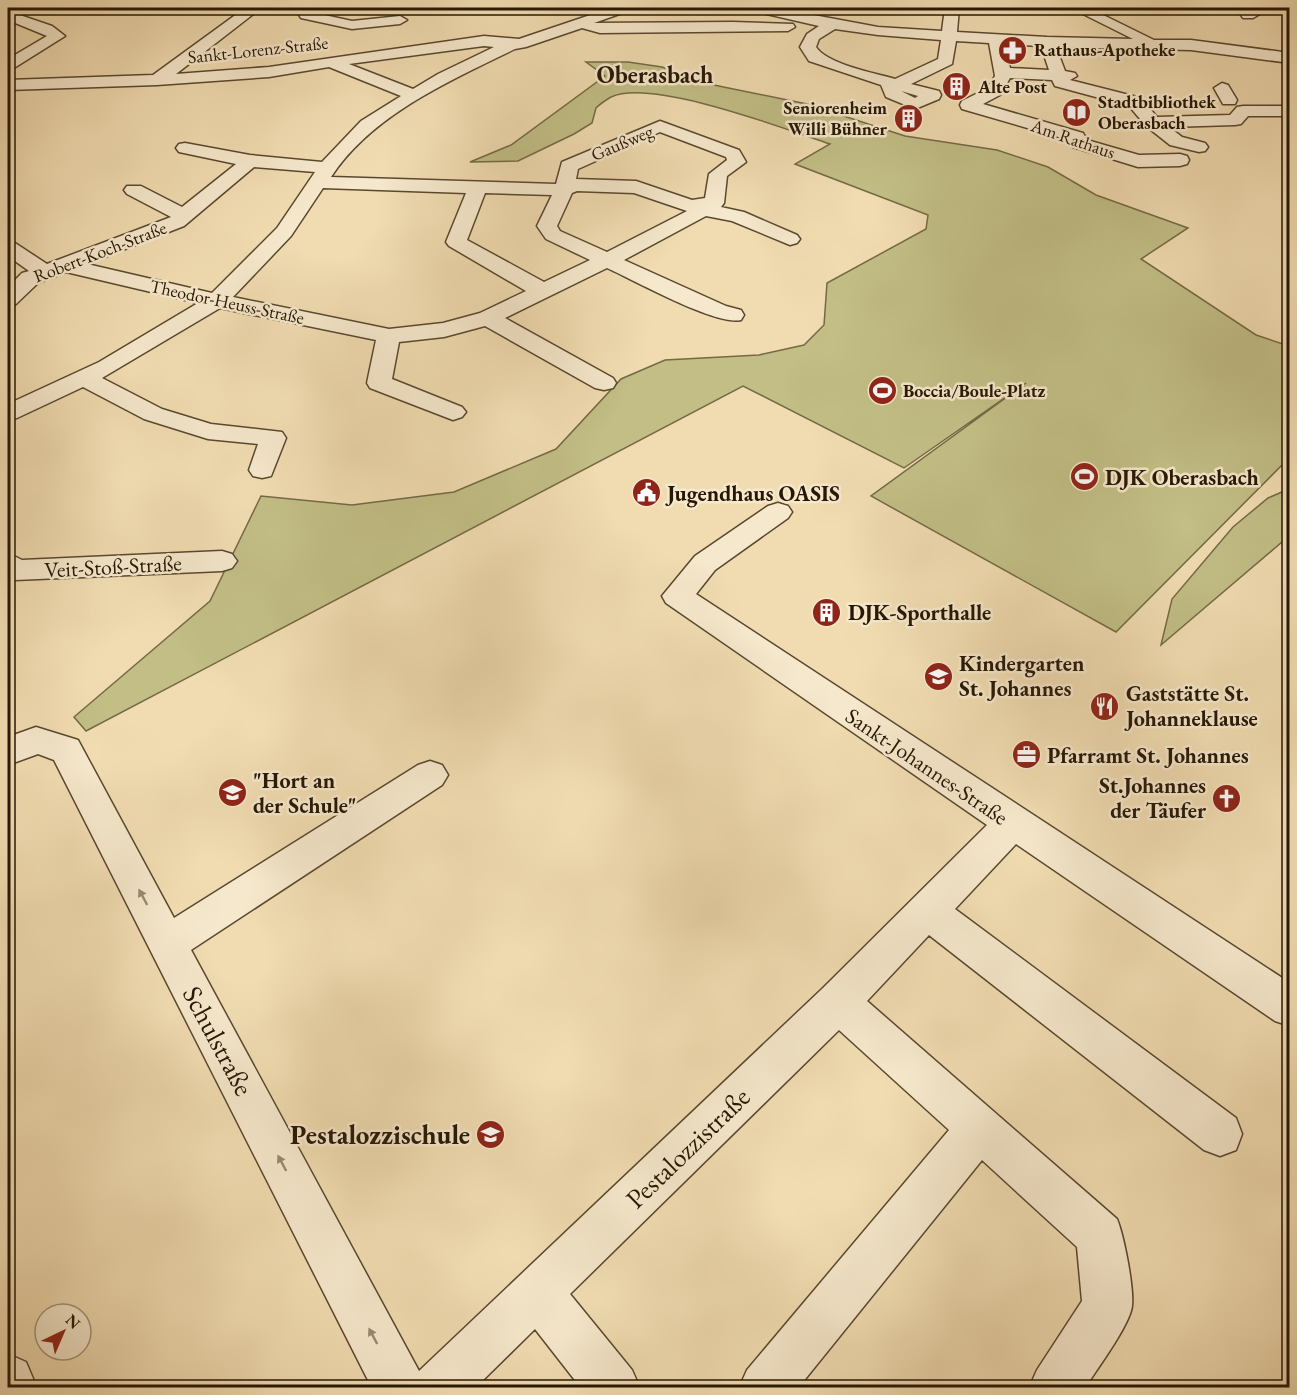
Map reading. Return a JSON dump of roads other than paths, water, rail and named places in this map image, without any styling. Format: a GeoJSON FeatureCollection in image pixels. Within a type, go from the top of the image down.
{"type":"FeatureCollection","features":[{"type":"Feature","properties":{"kind":"street"},"geometry":{"type":"LineString","coordinates":[[157,80],[254,8]]}},
{"type":"Feature","properties":{"kind":"street"},"geometry":{"type":"LineString","coordinates":[[378,8],[417,31],[429,47]]}},
{"type":"Feature","properties":{"kind":"street"},"geometry":{"type":"LineString","coordinates":[[8,413],[84,378],[147,344],[217,301],[284,232],[322,175],[367,125],[412,95],[512,44],[521,44],[573,17],[596,17],[622,8]]}},
{"type":"Feature","properties":{"kind":"street"},"geometry":{"type":"LineString","coordinates":[[761,8],[832,24],[878,31],[1074,43],[1080,55],[1200,46],[1290,58]]}},
{"type":"Feature","properties":{"kind":"street"},"geometry":{"type":"LineString","coordinates":[[832,24],[812,37],[808,47],[815,58],[892,84],[946,61],[947,36],[952,8]]}},
{"type":"Feature","properties":{"kind":"street"},"geometry":{"type":"LineString","coordinates":[[1078,8],[1097,16],[1154,50]]}},
{"type":"Feature","properties":{"kind":"street"},"geometry":{"type":"LineString","coordinates":[[1097,16],[1114,8]]}},
{"type":"Feature","properties":{"kind":"street"},"geometry":{"type":"LineString","coordinates":[[1248,15],[1263,8]]}},
{"type":"Feature","properties":{"kind":"street"},"geometry":{"type":"LineString","coordinates":[[8,15],[47,29],[57,36],[8,65]]}},
{"type":"Feature","properties":{"kind":"street"},"geometry":{"type":"LineString","coordinates":[[306,15],[352,25],[400,20]]}},
{"type":"Feature","properties":{"kind":"street"},"geometry":{"type":"LineString","coordinates":[[573,17],[600,28],[733,26],[805,28]]}},
{"type":"Feature","properties":{"kind":"street"},"geometry":{"type":"LineString","coordinates":[[892,84],[892,93],[915,104],[951,100],[994,91],[1003,73],[996,40]]}},
{"type":"Feature","properties":{"kind":"street","name":"Sankt-Lorenz-Straße"},"geometry":{"type":"LineString","coordinates":[[8,85],[157,80],[269,72],[429,47],[484,41],[512,44]]}},
{"type":"Feature","properties":{"kind":"street"},"geometry":{"type":"LineString","coordinates":[[1047,42],[1076,78]]}},
{"type":"Feature","properties":{"kind":"street"},"geometry":{"type":"LineString","coordinates":[[330,62],[412,95]]}},
{"type":"Feature","properties":{"kind":"street"},"geometry":{"type":"LineString","coordinates":[[1003,73],[1076,78],[1120,98],[1135,102],[1152,122],[1176,141],[1199,147]]}},
{"type":"Feature","properties":{"kind":"street","name":"Am Rathaus"},"geometry":{"type":"LineString","coordinates":[[1059,96],[1076,78]]}},
{"type":"Feature","properties":{"kind":"street"},"geometry":{"type":"LineString","coordinates":[[8,102],[46,83]]}},
{"type":"Feature","properties":{"kind":"street"},"geometry":{"type":"LineString","coordinates":[[1120,98],[1137,89],[1135,85]]}},
{"type":"Feature","properties":{"kind":"street","name":"Am Rathaus"},"geometry":{"type":"LineString","coordinates":[[994,91],[1012,97]]}},
{"type":"Feature","properties":{"kind":"street","name":"Am Rathaus"},"geometry":{"type":"LineString","coordinates":[[951,100],[1077,137],[1079,143],[1138,161],[1180,160]]}},
{"type":"Feature","properties":{"kind":"street"},"geometry":{"type":"LineString","coordinates":[[1152,122],[1235,120],[1227,100],[1290,111]]}},
{"type":"Feature","properties":{"kind":"street","name":"Gaußweg"},"geometry":{"type":"LineString","coordinates":[[564,190],[569,166],[660,126],[733,154],[737,162],[718,174],[709,206]]}},
{"type":"Feature","properties":{"kind":"street"},"geometry":{"type":"LineString","coordinates":[[186,148],[322,175],[477,189],[564,190],[574,185],[636,187],[691,206],[709,206],[790,239]]}},
{"type":"Feature","properties":{"kind":"street","name":"Robert-Koch-Straße"},"geometry":{"type":"LineString","coordinates":[[8,299],[30,278],[177,222],[250,161]]}},
{"type":"Feature","properties":{"kind":"street"},"geometry":{"type":"LineString","coordinates":[[477,189],[456,242],[543,291]]}},
{"type":"Feature","properties":{"kind":"street"},"geometry":{"type":"LineString","coordinates":[[134,190],[184,216]]}},
{"type":"Feature","properties":{"kind":"street"},"geometry":{"type":"LineString","coordinates":[[564,190],[547,226],[554,235],[718,311],[733,315]]}},
{"type":"Feature","properties":{"kind":"street","name":"Theodor-Heuss-Straße"},"geometry":{"type":"LineString","coordinates":[[55,269],[389,336],[444,330],[488,318],[709,206]]}},
{"type":"Feature","properties":{"kind":"street"},"geometry":{"type":"LineString","coordinates":[[8,247],[55,269]]}},
{"type":"Feature","properties":{"kind":"street"},"geometry":{"type":"LineString","coordinates":[[488,318],[604,383]]}},
{"type":"Feature","properties":{"kind":"street"},"geometry":{"type":"LineString","coordinates":[[389,336],[379,383],[453,412]]}},
{"type":"Feature","properties":{"kind":"street"},"geometry":{"type":"LineString","coordinates":[[84,378],[153,414],[208,431],[273,438],[262,470]]}},
{"type":"Feature","properties":{"kind":"street","name":"Sankt-Johannes-Straße"},"geometry":{"type":"LineString","coordinates":[[778,512],[705,563],[677,596],[1013,824],[1290,1007]]}},
{"type":"Feature","properties":{"kind":"street","name":"Veit-Stoß-Straße"},"geometry":{"type":"LineString","coordinates":[[8,563],[15,570],[222,561]]}},
{"type":"Feature","properties":{"kind":"street","name":"Schulstraße"},"geometry":{"type":"LineString","coordinates":[[8,752],[36,740],[66,750],[400,1388]]}},
{"type":"Feature","properties":{"kind":"street"},"geometry":{"type":"LineString","coordinates":[[167,944],[430,775]]}},
{"type":"Feature","properties":{"kind":"street","name":"Pestalozzistraße"},"geometry":{"type":"LineString","coordinates":[[438,1388],[838,1002],[1013,824]]}},
{"type":"Feature","properties":{"kind":"street"},"geometry":{"type":"LineString","coordinates":[[928,911],[1220,1134]]}},
{"type":"Feature","properties":{"kind":"street"},"geometry":{"type":"LineString","coordinates":[[838,1002],[978,1130],[1100,1236],[1107,1307],[1055,1388]]}},
{"type":"Feature","properties":{"kind":"street"},"geometry":{"type":"LineString","coordinates":[[765,1388],[978,1130]]}},
{"type":"Feature","properties":{"kind":"street"},"geometry":{"type":"LineString","coordinates":[[538,1293],[614,1388]]}},
{"type":"Feature","properties":{"kind":"street"},"geometry":{"type":"LineString","coordinates":[[8,1380],[10,1388]]}},
{"type":"Feature","properties":{"kind":"place","name":"Rathaus-Apotheke"},"geometry":{"type":"Point","coordinates":[1013,50]}},
{"type":"Feature","properties":{"kind":"place","name":"Alte Post"},"geometry":{"type":"Point","coordinates":[957,87]}},
{"type":"Feature","properties":{"kind":"place","name":"Stadtbibliothek Oberasbach"},"geometry":{"type":"Point","coordinates":[1077,112]}},
{"type":"Feature","properties":{"kind":"place","name":"Seniorenheim Willi Bühner"},"geometry":{"type":"Point","coordinates":[908,118]}},
{"type":"Feature","properties":{"kind":"place","name":"Boccia/Boule-Platz"},"geometry":{"type":"Point","coordinates":[882,391]}},
{"type":"Feature","properties":{"kind":"place","name":"DJK Oberasbach"},"geometry":{"type":"Point","coordinates":[1084,477]}},
{"type":"Feature","properties":{"kind":"place","name":"Jugendhaus OASIS"},"geometry":{"type":"Point","coordinates":[646,493]}},
{"type":"Feature","properties":{"kind":"place","name":"DJK-Sporthalle"},"geometry":{"type":"Point","coordinates":[827,612]}},
{"type":"Feature","properties":{"kind":"place","name":"Kindergarten St. Johannes"},"geometry":{"type":"Point","coordinates":[938,676]}},
{"type":"Feature","properties":{"kind":"place","name":"Gaststätte St. Johanneklause"},"geometry":{"type":"Point","coordinates":[1105,706]}},
{"type":"Feature","properties":{"kind":"place","name":"Pfarramt St. Johannes"},"geometry":{"type":"Point","coordinates":[1026,755]}},
{"type":"Feature","properties":{"kind":"place","name":"\"Hort an der Schule\""},"geometry":{"type":"Point","coordinates":[232,793]}},
{"type":"Feature","properties":{"kind":"place","name":"St.Johannes der Täufer"},"geometry":{"type":"Point","coordinates":[1227,798]}},
{"type":"Feature","properties":{"kind":"place","name":"Pestalozzischule"},"geometry":{"type":"Point","coordinates":[491,1135]}},
{"type":"Feature","properties":{"kind":"district","name":"Oberasbach"},"geometry":{"type":"Point","coordinates":[655,75]}}]}
